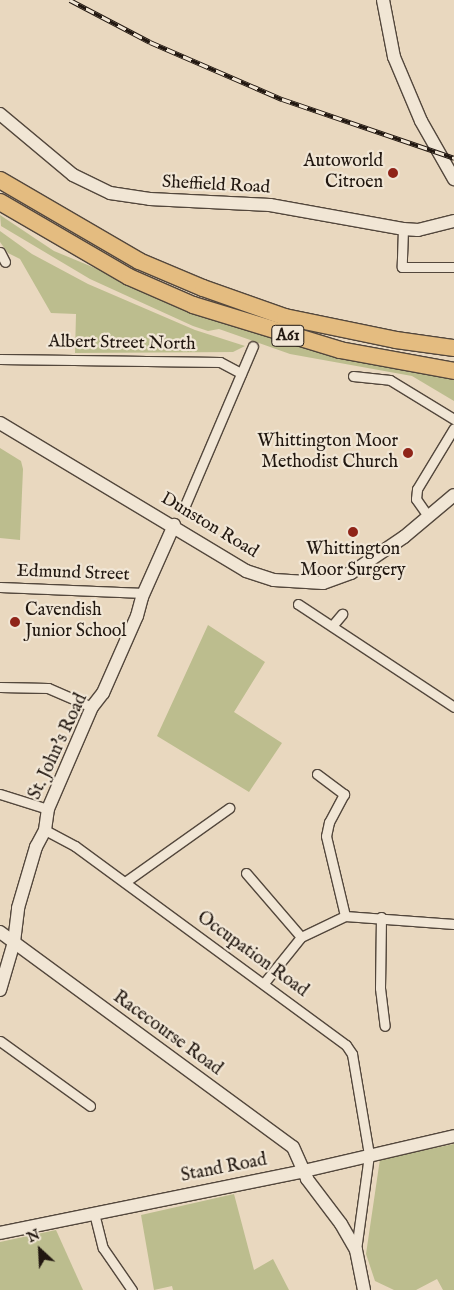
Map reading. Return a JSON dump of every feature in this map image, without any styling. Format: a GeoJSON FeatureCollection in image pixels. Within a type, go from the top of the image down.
{"type":"FeatureCollection","features":[{"type":"Feature","properties":{"kind":"highway","name":"A61"},"geometry":{"type":"LineString","coordinates":[[0,180],[139,261],[203,288],[285,317],[396,340],[454,348]]}},
{"type":"Feature","properties":{"kind":"highway","name":"A61"},"geometry":{"type":"LineString","coordinates":[[0,202],[129,277],[193,304],[340,350],[454,370]]}},
{"type":"Feature","properties":{"kind":"street"},"geometry":{"type":"LineString","coordinates":[[383,0],[394,56],[421,121],[454,179]]}},
{"type":"Feature","properties":{"kind":"street","name":"Sheffield Road"},"geometry":{"type":"LineString","coordinates":[[0,114],[73,175],[110,194],[143,199],[270,205],[403,229],[418,230],[454,221]]}},
{"type":"Feature","properties":{"kind":"street"},"geometry":{"type":"LineString","coordinates":[[403,229],[402,267],[454,267]]}},
{"type":"Feature","properties":{"kind":"street"},"geometry":{"type":"LineString","coordinates":[[0,252],[5,262]]}},
{"type":"Feature","properties":{"kind":"street"},"geometry":{"type":"LineString","coordinates":[[183,510],[253,346]]}},
{"type":"Feature","properties":{"kind":"street","name":"Albert Street North"},"geometry":{"type":"LineString","coordinates":[[0,360],[220,362],[241,372]]}},
{"type":"Feature","properties":{"kind":"street"},"geometry":{"type":"LineString","coordinates":[[353,376],[390,380],[454,419]]}},
{"type":"Feature","properties":{"kind":"street","name":"Dunston Road"},"geometry":{"type":"LineString","coordinates":[[0,423],[174,525],[246,570],[274,580],[322,583],[366,565],[454,495]]}},
{"type":"Feature","properties":{"kind":"street"},"geometry":{"type":"LineString","coordinates":[[428,516],[416,499],[417,490],[454,428]]}},
{"type":"Feature","properties":{"kind":"street","name":"St. John's Road"},"geometry":{"type":"LineString","coordinates":[[0,990],[14,942],[18,908],[36,847],[45,830],[48,808],[92,707],[110,676],[137,616],[144,593],[174,525]]}},
{"type":"Feature","properties":{"kind":"street","name":"Edmund Street"},"geometry":{"type":"LineString","coordinates":[[0,588],[144,593]]}},
{"type":"Feature","properties":{"kind":"street"},"geometry":{"type":"LineString","coordinates":[[298,604],[454,707]]}},
{"type":"Feature","properties":{"kind":"street"},"geometry":{"type":"LineString","coordinates":[[332,626],[342,614]]}},
{"type":"Feature","properties":{"kind":"street"},"geometry":{"type":"LineString","coordinates":[[0,687],[48,688],[92,707]]}},
{"type":"Feature","properties":{"kind":"street"},"geometry":{"type":"LineString","coordinates":[[316,774],[344,794],[328,822],[326,836],[345,916]]}},
{"type":"Feature","properties":{"kind":"street"},"geometry":{"type":"LineString","coordinates":[[0,794],[48,808]]}},
{"type":"Feature","properties":{"kind":"street"},"geometry":{"type":"LineString","coordinates":[[124,882],[229,808]]}},
{"type":"Feature","properties":{"kind":"street","name":"Occupation Road"},"geometry":{"type":"LineString","coordinates":[[45,830],[75,846],[346,1045],[352,1054],[369,1155],[356,1250]]}},
{"type":"Feature","properties":{"kind":"street"},"geometry":{"type":"LineString","coordinates":[[246,873],[301,937]]}},
{"type":"Feature","properties":{"kind":"street"},"geometry":{"type":"LineString","coordinates":[[264,983],[301,937],[345,916],[381,917],[454,924]]}},
{"type":"Feature","properties":{"kind":"street"},"geometry":{"type":"LineString","coordinates":[[381,917],[380,988],[385,1026]]}},
{"type":"Feature","properties":{"kind":"street","name":"Racecourse Road"},"geometry":{"type":"LineString","coordinates":[[0,932],[293,1147],[304,1171],[356,1250]]}},
{"type":"Feature","properties":{"kind":"street"},"geometry":{"type":"LineString","coordinates":[[0,1041],[90,1106]]}},
{"type":"Feature","properties":{"kind":"street","name":"Stand Road"},"geometry":{"type":"LineString","coordinates":[[0,1233],[94,1212],[304,1171],[454,1136]]}},
{"type":"Feature","properties":{"kind":"street"},"geometry":{"type":"LineString","coordinates":[[94,1212],[103,1248],[132,1290]]}},
{"type":"Feature","properties":{"kind":"street"},"geometry":{"type":"LineString","coordinates":[[356,1250],[364,1290]]}},
{"type":"Feature","properties":{"kind":"green space"},"geometry":{"type":"Polygon","coordinates":[[[0,215],[54,251],[230,324],[310,348],[454,378],[454,401],[412,376],[290,354],[219,329],[208,331],[193,326],[90,279],[1,226],[0,215]]]}},
{"type":"Feature","properties":{"kind":"green space"},"geometry":{"type":"Polygon","coordinates":[[[0,231],[32,254],[88,284],[195,330],[245,346],[233,352],[75,353],[76,314],[51,313],[20,259],[8,253],[0,242],[0,231]]]}},
{"type":"Feature","properties":{"kind":"green space"},"geometry":{"type":"Polygon","coordinates":[[[0,448],[21,461],[23,469],[20,540],[0,538],[0,448]]]}},
{"type":"Feature","properties":{"kind":"green space"},"geometry":{"type":"Polygon","coordinates":[[[208,625],[265,662],[234,712],[282,743],[249,792],[157,736],[208,625]]]}},
{"type":"Feature","properties":{"kind":"green space"},"geometry":{"type":"Polygon","coordinates":[[[454,1144],[454,1290],[443,1290],[437,1279],[416,1290],[394,1290],[375,1281],[366,1254],[380,1159],[454,1144]]]}},
{"type":"Feature","properties":{"kind":"green space"},"geometry":{"type":"Polygon","coordinates":[[[234,1194],[254,1270],[273,1259],[289,1290],[173,1290],[172,1286],[154,1290],[141,1215],[234,1194]]]}},
{"type":"Feature","properties":{"kind":"green space"},"geometry":{"type":"Polygon","coordinates":[[[56,1230],[83,1290],[0,1290],[0,1242],[56,1230]]]}},
{"type":"Feature","properties":{"kind":"railway"},"geometry":{"type":"LineString","coordinates":[[70,0],[150,42],[282,99],[454,158]]}},
{"type":"Feature","properties":{"kind":"place","name":"Autoworld Citroen"},"geometry":{"type":"Point","coordinates":[393,173]}},
{"type":"Feature","properties":{"kind":"place","name":"Whittington Moor Methodist Church"},"geometry":{"type":"Point","coordinates":[408,453]}},
{"type":"Feature","properties":{"kind":"place","name":"Whittington Moor Surgery"},"geometry":{"type":"Point","coordinates":[353,532]}},
{"type":"Feature","properties":{"kind":"place","name":"Cavendish Junior School"},"geometry":{"type":"Point","coordinates":[15,622]}}]}
